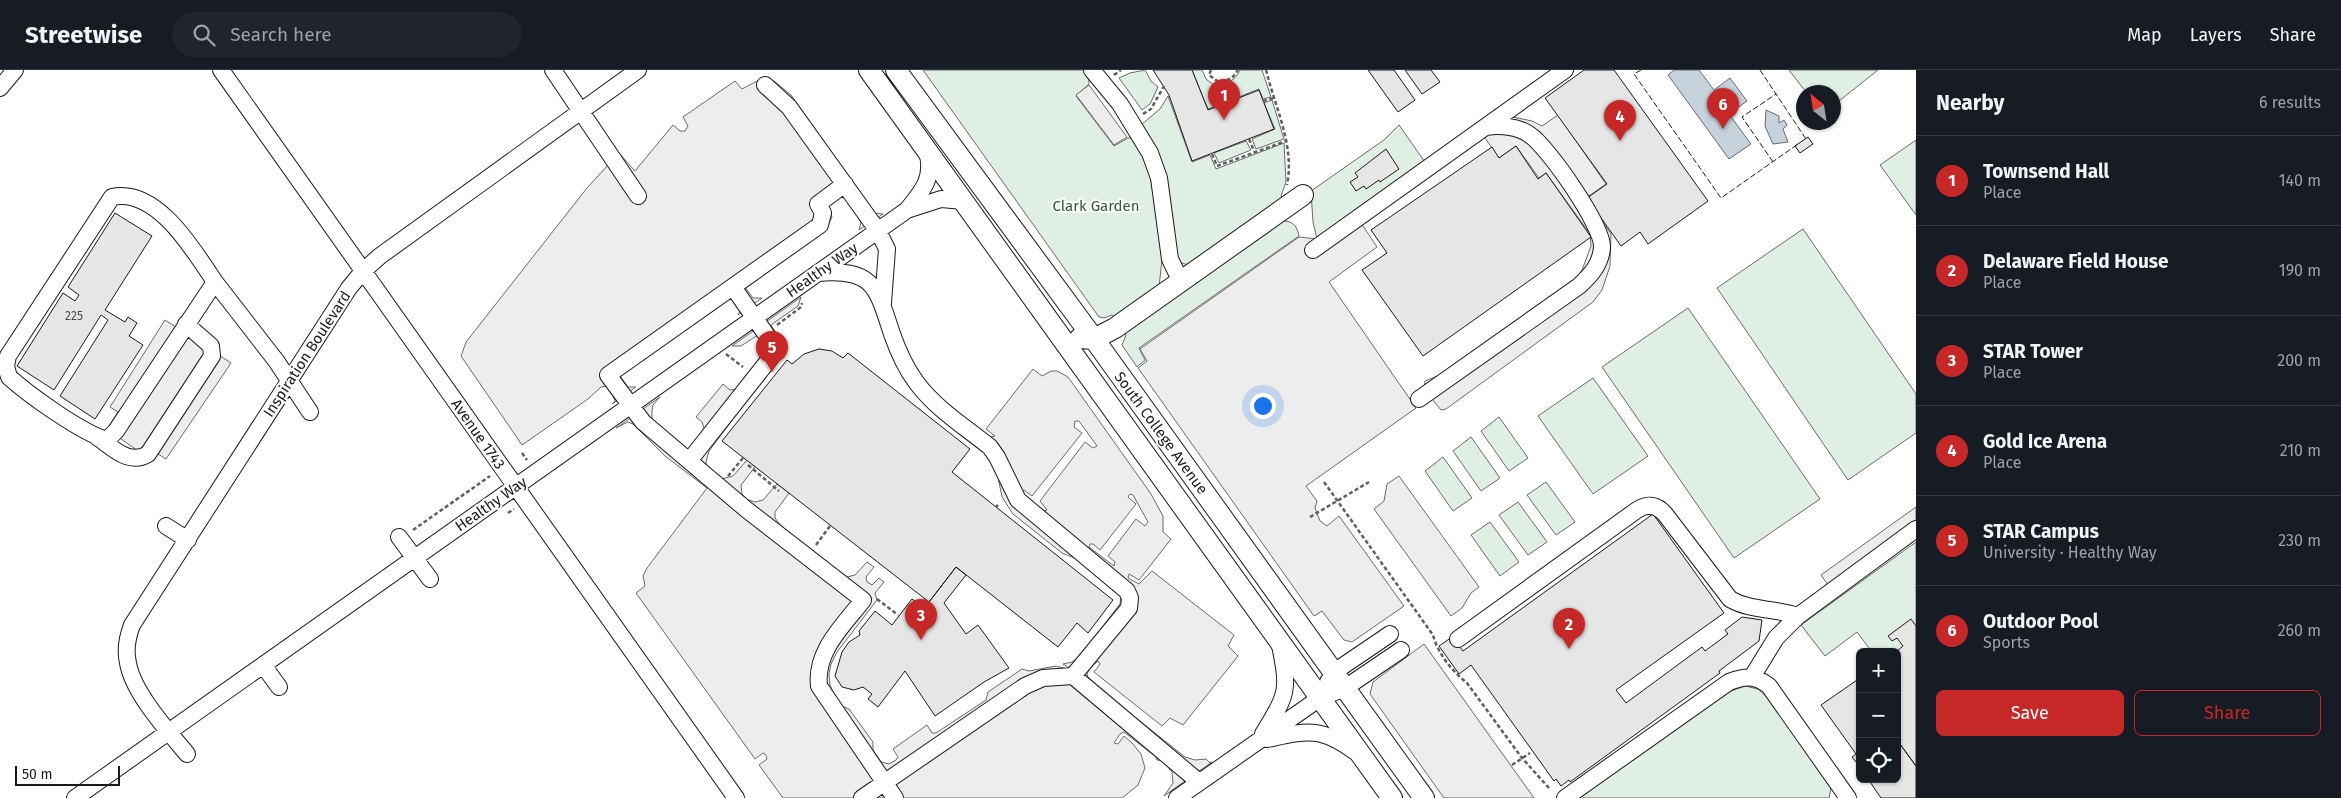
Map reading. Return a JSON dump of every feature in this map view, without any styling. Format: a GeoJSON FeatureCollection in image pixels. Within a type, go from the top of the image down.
{"type":"FeatureCollection","features":[{"type":"Feature","properties":{"kind":"main road","name":"South College Avenue"},"geometry":{"type":"LineString","coordinates":[[869,70],[1392,798]]}},
{"type":"Feature","properties":{"kind":"main road","name":"South College Avenue"},"geometry":{"type":"LineString","coordinates":[[896,70],[1094,339],[1424,798]]}},
{"type":"Feature","properties":{"kind":"main road"},"geometry":{"type":"LineString","coordinates":[[1061,337],[1094,339],[1115,328],[1181,282],[1295,191]]}},
{"type":"Feature","properties":{"kind":"street"},"geometry":{"type":"LineString","coordinates":[[0,88],[15,70]]}},
{"type":"Feature","properties":{"kind":"street","name":"Avenue 1743"},"geometry":{"type":"LineString","coordinates":[[221,70],[736,798]]}},
{"type":"Feature","properties":{"kind":"street"},"geometry":{"type":"LineString","coordinates":[[553,70],[638,196]]}},
{"type":"Feature","properties":{"kind":"street","name":"Inspiration Boulevard"},"geometry":{"type":"LineString","coordinates":[[187,754],[168,731],[133,679],[128,665],[127,639],[138,614],[188,540],[289,381],[363,271],[380,256],[638,70]]}},
{"type":"Feature","properties":{"kind":"street"},"geometry":{"type":"LineString","coordinates":[[1092,70],[1120,104],[1150,153],[1159,178],[1170,260],[1181,282]]}},
{"type":"Feature","properties":{"kind":"street"},"geometry":{"type":"LineString","coordinates":[[1313,250],[1565,70]]}},
{"type":"Feature","properties":{"kind":"street"},"geometry":{"type":"LineString","coordinates":[[765,85],[789,107],[878,231],[887,249],[883,303]]}},
{"type":"Feature","properties":{"kind":"street"},"geometry":{"type":"LineString","coordinates":[[1419,399],[1579,286],[1596,267],[1600,255],[1601,240],[1595,223],[1540,144],[1520,130],[1507,126],[1486,127]]}},
{"type":"Feature","properties":{"kind":"street","name":"Healthy Way"},"geometry":{"type":"LineString","coordinates":[[75,798],[907,210],[929,178],[930,168],[927,150]]}},
{"type":"Feature","properties":{"kind":"street"},"geometry":{"type":"LineString","coordinates":[[845,184],[818,204],[822,213],[820,225],[608,375],[643,422],[758,518],[863,600],[823,652],[819,665],[819,686],[895,798]]}},
{"type":"Feature","properties":{"kind":"street"},"geometry":{"type":"LineString","coordinates":[[186,324],[211,346],[212,356],[148,454],[140,459],[130,458],[18,385],[9,377],[6,366],[8,356],[112,197],[131,196],[172,222],[310,412]]}},
{"type":"Feature","properties":{"kind":"street","name":"Healthy Way"},"geometry":{"type":"LineString","coordinates":[[907,210],[941,198],[964,201]]}},
{"type":"Feature","properties":{"kind":"street"},"geometry":{"type":"LineString","coordinates":[[818,273],[838,271],[858,276],[877,291],[883,303],[900,356],[914,380],[931,401],[990,447],[997,457],[1012,492],[1024,506],[1127,591],[1130,598],[1129,608],[1073,676]]}},
{"type":"Feature","properties":{"kind":"street"},"geometry":{"type":"LineString","coordinates":[[96,437],[108,440],[116,431],[215,282]]}},
{"type":"Feature","properties":{"kind":"street"},"geometry":{"type":"LineString","coordinates":[[689,461],[757,378],[772,356],[773,347],[755,317],[733,287]]}},
{"type":"Feature","properties":{"kind":"street"},"geometry":{"type":"LineString","coordinates":[[1458,639],[1643,506],[1659,507],[1730,599],[1741,606],[1774,609],[1798,616]]}},
{"type":"Feature","properties":{"kind":"street"},"geometry":{"type":"LineString","coordinates":[[166,526],[188,540]]}},
{"type":"Feature","properties":{"kind":"street"},"geometry":{"type":"LineString","coordinates":[[1752,677],[1776,638],[1798,616],[1916,529]]}},
{"type":"Feature","properties":{"kind":"street"},"geometry":{"type":"LineString","coordinates":[[403,535],[414,558],[430,579]]}},
{"type":"Feature","properties":{"kind":"street"},"geometry":{"type":"LineString","coordinates":[[1177,798],[1320,698],[1390,634]]}},
{"type":"Feature","properties":{"kind":"street"},"geometry":{"type":"LineString","coordinates":[[1260,740],[1285,694],[1286,678],[1280,642]]}},
{"type":"Feature","properties":{"kind":"street"},"geometry":{"type":"LineString","coordinates":[[1339,680],[1401,650]]}},
{"type":"Feature","properties":{"kind":"street"},"geometry":{"type":"LineString","coordinates":[[263,665],[279,687]]}},
{"type":"Feature","properties":{"kind":"street"},"geometry":{"type":"LineString","coordinates":[[862,798],[1025,686],[1043,678],[1073,676],[1199,782]]}},
{"type":"Feature","properties":{"kind":"street"},"geometry":{"type":"LineString","coordinates":[[1565,798],[1730,682],[1743,677],[1761,680],[1769,686],[1848,798]]}},
{"type":"Feature","properties":{"kind":"street"},"geometry":{"type":"LineString","coordinates":[[1260,740],[1314,732],[1338,739],[1364,759]]}},
{"type":"Feature","properties":{"kind":"path"},"geometry":{"type":"LineString","coordinates":[[1211,70],[1209,75],[1220,83],[1232,78],[1238,70]]}},
{"type":"Feature","properties":{"kind":"path"},"geometry":{"type":"LineString","coordinates":[[1266,70],[1286,141],[1289,167],[1295,191]]}},
{"type":"Feature","properties":{"kind":"path"},"geometry":{"type":"LineString","coordinates":[[1111,76],[1115,81]]}},
{"type":"Feature","properties":{"kind":"path"},"geometry":{"type":"LineString","coordinates":[[1137,112],[1139,117],[1151,109],[1164,86]]}},
{"type":"Feature","properties":{"kind":"path"},"geometry":{"type":"LineString","coordinates":[[1263,101],[1274,98]]}},
{"type":"Feature","properties":{"kind":"path"},"geometry":{"type":"LineString","coordinates":[[1249,139],[1255,153]]}},
{"type":"Feature","properties":{"kind":"path"},"geometry":{"type":"LineString","coordinates":[[1212,154],[1217,166],[1286,141]]}},
{"type":"Feature","properties":{"kind":"path"},"geometry":{"type":"LineString","coordinates":[[714,347],[757,378]]}},
{"type":"Feature","properties":{"kind":"path"},"geometry":{"type":"LineString","coordinates":[[522,453],[528,462]]}},
{"type":"Feature","properties":{"kind":"path"},"geometry":{"type":"LineString","coordinates":[[728,476],[743,458]]}},
{"type":"Feature","properties":{"kind":"path"},"geometry":{"type":"LineString","coordinates":[[748,466],[779,491]]}},
{"type":"Feature","properties":{"kind":"path"},"geometry":{"type":"LineString","coordinates":[[403,535],[492,474]]}},
{"type":"Feature","properties":{"kind":"path"},"geometry":{"type":"LineString","coordinates":[[1324,482],[1433,635],[1436,647],[1457,674],[1467,683],[1522,758],[1548,788]]}},
{"type":"Feature","properties":{"kind":"path"},"geometry":{"type":"LineString","coordinates":[[1310,517],[1369,482]]}},
{"type":"Feature","properties":{"kind":"path"},"geometry":{"type":"LineString","coordinates":[[508,513],[515,508]]}},
{"type":"Feature","properties":{"kind":"path"},"geometry":{"type":"LineString","coordinates":[[813,549],[830,526]]}},
{"type":"Feature","properties":{"kind":"path"},"geometry":{"type":"LineString","coordinates":[[1512,765],[1530,753]]}},
{"type":"Feature","properties":{"kind":"green space","name":"Clark Garden"},"geometry":{"type":"Polygon","coordinates":[[[923,70],[1084,70],[1089,77],[1089,84],[1076,96],[1114,146],[1128,138],[1133,138],[1148,163],[1163,251],[1159,287],[1114,319],[1112,315],[1104,318],[1099,317],[923,70]]]}},
{"type":"Feature","properties":{"kind":"green space"},"geometry":{"type":"Polygon","coordinates":[[[1145,70],[1151,81],[1158,87],[1150,104],[1142,110],[1119,78],[1130,73],[1145,70]]]}},
{"type":"Feature","properties":{"kind":"green space"},"geometry":{"type":"Polygon","coordinates":[[[1192,70],[1202,70],[1206,79],[1215,86],[1230,81],[1236,77],[1240,70],[1262,70],[1271,97],[1263,99],[1259,89],[1208,109],[1192,70]]]}},
{"type":"Feature","properties":{"kind":"green space"},"geometry":{"type":"Polygon","coordinates":[[[1789,70],[1878,70],[1841,99],[1841,85],[1801,85],[1789,70]]]}},
{"type":"Feature","properties":{"kind":"green space"},"geometry":{"type":"Polygon","coordinates":[[[1168,96],[1192,162],[1210,155],[1216,169],[1284,143],[1286,182],[1281,196],[1283,198],[1189,265],[1181,263],[1176,255],[1168,188],[1160,165],[1141,125],[1160,109],[1168,96]]]}},
{"type":"Feature","properties":{"kind":"green space"},"geometry":{"type":"Polygon","coordinates":[[[1272,100],[1284,139],[1256,149],[1252,139],[1275,129],[1264,103],[1272,100]]]}},
{"type":"Feature","properties":{"kind":"green space"},"geometry":{"type":"Polygon","coordinates":[[[1399,125],[1427,165],[1317,239],[1313,222],[1311,191],[1384,140],[1399,125]]]}},
{"type":"Feature","properties":{"kind":"green space"},"geometry":{"type":"Polygon","coordinates":[[[1916,140],[1916,215],[1880,165],[1916,140]]]}},
{"type":"Feature","properties":{"kind":"green space"},"geometry":{"type":"Polygon","coordinates":[[[1246,141],[1251,150],[1219,163],[1214,153],[1246,141]]]}},
{"type":"Feature","properties":{"kind":"green space"},"geometry":{"type":"Polygon","coordinates":[[[1286,221],[1295,226],[1299,236],[1139,348],[1145,360],[1137,367],[1122,345],[1126,335],[1122,330],[1277,222],[1286,221]]]}},
{"type":"Feature","properties":{"kind":"green space"},"geometry":{"type":"Polygon","coordinates":[[[1803,229],[1916,394],[1916,433],[1848,480],[1717,288],[1803,229]]]}},
{"type":"Feature","properties":{"kind":"green space"},"geometry":{"type":"Polygon","coordinates":[[[1688,308],[1820,499],[1734,558],[1602,367],[1688,308]]]}},
{"type":"Feature","properties":{"kind":"green space"},"geometry":{"type":"Polygon","coordinates":[[[1593,378],[1648,456],[1593,494],[1538,416],[1593,378]]]}},
{"type":"Feature","properties":{"kind":"green space"},"geometry":{"type":"Polygon","coordinates":[[[1499,417],[1528,458],[1509,471],[1481,431],[1499,417]]]}},
{"type":"Feature","properties":{"kind":"green space"},"geometry":{"type":"Polygon","coordinates":[[[1471,437],[1500,478],[1481,491],[1453,451],[1471,437]]]}},
{"type":"Feature","properties":{"kind":"green space"},"geometry":{"type":"Polygon","coordinates":[[[1443,457],[1472,498],[1453,511],[1425,471],[1443,457]]]}},
{"type":"Feature","properties":{"kind":"green space"},"geometry":{"type":"Polygon","coordinates":[[[1546,482],[1575,522],[1556,535],[1527,495],[1546,482]]]}},
{"type":"Feature","properties":{"kind":"green space"},"geometry":{"type":"Polygon","coordinates":[[[1518,502],[1547,542],[1528,555],[1499,515],[1518,502]]]}},
{"type":"Feature","properties":{"kind":"green space"},"geometry":{"type":"Polygon","coordinates":[[[1490,522],[1519,562],[1500,576],[1471,535],[1490,522]]]}},
{"type":"Feature","properties":{"kind":"green space"},"geometry":{"type":"Polygon","coordinates":[[[1916,542],[1916,766],[1901,676],[1901,648],[1869,648],[1857,632],[1825,656],[1801,625],[1916,542]]]}},
{"type":"Feature","properties":{"kind":"green space"},"geometry":{"type":"Polygon","coordinates":[[[1745,686],[1758,689],[1767,697],[1831,788],[1829,798],[1584,798],[1582,796],[1731,691],[1745,686]]]}},
{"type":"Feature","properties":{"kind":"shaded area"},"geometry":{"type":"Polygon","coordinates":[[[1674,70],[1699,70],[1714,90],[1730,78],[1747,101],[1729,114],[1751,144],[1729,159],[1668,75],[1674,70]]]}},
{"type":"Feature","properties":{"kind":"shaded area"},"geometry":{"type":"Polygon","coordinates":[[[767,79],[774,81],[791,95],[875,213],[883,214],[859,230],[861,222],[845,197],[841,196],[829,205],[832,217],[826,229],[745,287],[753,298],[762,298],[738,315],[741,309],[738,302],[729,297],[620,376],[628,387],[636,387],[612,404],[615,401],[613,396],[606,386],[601,387],[588,399],[522,445],[461,356],[466,342],[587,188],[619,153],[635,171],[673,125],[680,131],[685,131],[688,126],[683,117],[735,81],[742,89],[759,80],[767,79]]]}},
{"type":"Feature","properties":{"kind":"shaded area"},"geometry":{"type":"Polygon","coordinates":[[[1089,85],[1127,137],[1114,145],[1076,95],[1089,85]]]}},
{"type":"Feature","properties":{"kind":"shaded area"},"geometry":{"type":"Polygon","coordinates":[[[1766,110],[1779,116],[1779,123],[1784,120],[1787,125],[1783,129],[1788,142],[1773,144],[1765,126],[1766,110]]]}},
{"type":"Feature","properties":{"kind":"shaded area"},"geometry":{"type":"Polygon","coordinates":[[[1558,115],[1606,184],[1586,198],[1611,234],[1610,266],[1602,290],[1593,302],[1446,409],[1441,410],[1424,389],[1425,381],[1440,375],[1577,277],[1582,270],[1591,246],[1590,234],[1546,173],[1539,178],[1516,146],[1499,158],[1483,135],[1513,117],[1532,121],[1542,126],[1558,115]]]}},
{"type":"Feature","properties":{"kind":"shaded area"},"geometry":{"type":"Polygon","coordinates":[[[1355,214],[1377,247],[1329,282],[1416,408],[1306,486],[1317,501],[1315,508],[1320,521],[1327,526],[1339,516],[1404,606],[1352,642],[1344,640],[1322,611],[1314,616],[1138,368],[1147,361],[1140,349],[1299,237],[1317,239],[1355,214]]]}},
{"type":"Feature","properties":{"kind":"shaded area"},"geometry":{"type":"Polygon","coordinates":[[[801,297],[798,306],[771,325],[781,341],[779,358],[709,451],[706,462],[707,467],[721,479],[733,476],[747,460],[755,467],[741,485],[742,494],[746,499],[755,502],[763,500],[777,484],[789,493],[775,512],[775,518],[781,526],[847,577],[855,575],[867,562],[874,567],[866,577],[867,582],[872,585],[879,578],[884,582],[875,593],[877,600],[837,652],[831,664],[829,674],[830,685],[835,696],[842,706],[849,709],[873,742],[873,750],[881,762],[889,764],[896,760],[898,757],[893,749],[927,725],[932,733],[936,733],[986,700],[988,692],[1022,669],[1029,671],[1056,666],[1076,672],[1063,664],[1072,662],[1080,656],[1120,604],[1121,595],[1077,559],[1062,553],[1013,514],[1002,497],[990,437],[995,436],[986,429],[1033,369],[1042,376],[1051,371],[1057,371],[1068,377],[1151,494],[1163,516],[1163,532],[1171,539],[1139,580],[1129,574],[1128,578],[1139,584],[1152,571],[1234,635],[1228,646],[1238,656],[1183,725],[1170,718],[1162,726],[1094,672],[1100,664],[1098,661],[1090,668],[1087,674],[1089,680],[1087,679],[1185,757],[1195,760],[1206,759],[1210,763],[1212,762],[1164,796],[1173,783],[1172,772],[1163,761],[1157,760],[1156,757],[1124,732],[1120,734],[1114,743],[1118,744],[1124,736],[1141,754],[1145,768],[1138,785],[1122,798],[783,798],[759,765],[767,759],[766,755],[763,753],[755,759],[636,593],[645,586],[643,576],[647,568],[707,488],[665,456],[633,424],[628,422],[616,428],[660,397],[653,405],[652,411],[652,418],[656,425],[686,449],[691,448],[704,428],[702,422],[696,417],[723,384],[730,390],[737,389],[766,350],[758,335],[741,346],[732,346],[801,297]],[[1075,421],[1074,427],[1082,433],[1032,496],[1024,490],[1021,491],[1042,511],[1047,510],[1040,501],[1085,442],[1093,448],[1097,446],[1079,421],[1075,421]],[[1130,494],[1128,497],[1136,504],[1100,550],[1093,544],[1090,544],[1089,547],[1114,566],[1115,562],[1108,556],[1136,519],[1145,526],[1148,522],[1133,495],[1130,494]]]}},
{"type":"Feature","properties":{"kind":"shaded area"},"geometry":{"type":"Polygon","coordinates":[[[165,320],[231,363],[166,459],[144,445],[138,451],[107,429],[118,412],[110,407],[165,320]]]}},
{"type":"Feature","properties":{"kind":"shaded area"},"geometry":{"type":"Polygon","coordinates":[[[1399,476],[1479,587],[1471,593],[1462,608],[1451,616],[1374,509],[1384,501],[1387,484],[1399,476]]]}},
{"type":"Feature","properties":{"kind":"shaded area"},"geometry":{"type":"Polygon","coordinates":[[[1916,507],[1916,522],[1828,585],[1821,575],[1916,507]]]}},
{"type":"Feature","properties":{"kind":"shaded area"},"geometry":{"type":"Polygon","coordinates":[[[1424,644],[1534,798],[1444,798],[1370,694],[1373,682],[1424,644]]]}},
{"type":"Feature","properties":{"kind":"building"},"geometry":{"type":"Polygon","coordinates":[[[1153,70],[1192,70],[1208,110],[1259,90],[1274,129],[1192,161],[1169,95],[1153,70]]]}},
{"type":"Feature","properties":{"kind":"building"},"geometry":{"type":"Polygon","coordinates":[[[1368,70],[1394,70],[1415,100],[1398,112],[1368,70]]]}},
{"type":"Feature","properties":{"kind":"building"},"geometry":{"type":"Polygon","coordinates":[[[1405,70],[1431,70],[1440,82],[1422,94],[1405,70]]]}},
{"type":"Feature","properties":{"kind":"building"},"geometry":{"type":"Polygon","coordinates":[[[1584,70],[1614,70],[1708,201],[1648,244],[1640,232],[1621,246],[1587,198],[1607,184],[1545,98],[1584,70]]]}},
{"type":"Feature","properties":{"kind":"building"},"geometry":{"type":"Polygon","coordinates":[[[1808,137],[1813,144],[1800,153],[1795,146],[1808,137]]]}},
{"type":"Feature","properties":{"kind":"building"},"geometry":{"type":"Polygon","coordinates":[[[1516,146],[1538,179],[1546,173],[1591,237],[1423,356],[1362,270],[1387,253],[1371,230],[1492,147],[1499,158],[1516,146]]]}},
{"type":"Feature","properties":{"kind":"building"},"geometry":{"type":"Polygon","coordinates":[[[1386,149],[1399,169],[1380,182],[1379,180],[1366,189],[1364,186],[1356,191],[1350,182],[1358,177],[1355,173],[1386,149]]]}},
{"type":"Feature","properties":{"kind":"building"},"geometry":{"type":"Polygon","coordinates":[[[115,213],[152,236],[105,310],[125,322],[128,317],[137,323],[129,336],[143,345],[95,419],[60,396],[108,320],[101,315],[54,390],[17,366],[63,293],[75,301],[79,295],[68,287],[115,213]]]}},
{"type":"Feature","properties":{"kind":"building"},"geometry":{"type":"Polygon","coordinates":[[[819,349],[832,351],[843,358],[848,353],[970,449],[952,472],[1113,600],[1088,633],[1077,623],[1058,647],[956,567],[929,602],[722,441],[787,360],[792,364],[804,354],[819,349]]]}},
{"type":"Feature","properties":{"kind":"building"},"geometry":{"type":"Polygon","coordinates":[[[1653,514],[1724,613],[1616,690],[1626,703],[1702,647],[1705,651],[1728,634],[1725,630],[1742,617],[1762,620],[1759,641],[1719,671],[1720,673],[1570,782],[1569,780],[1561,786],[1556,779],[1554,781],[1471,665],[1459,674],[1439,646],[1452,637],[1463,651],[1653,514]]]}},
{"type":"Feature","properties":{"kind":"building"},"geometry":{"type":"Polygon","coordinates":[[[956,567],[966,575],[944,603],[966,634],[978,625],[1009,668],[984,682],[935,716],[905,671],[878,707],[868,699],[872,694],[863,687],[854,690],[842,687],[835,676],[842,652],[849,642],[860,635],[859,631],[875,611],[892,625],[912,599],[921,606],[925,601],[929,602],[956,567]]]}},
{"type":"Feature","properties":{"kind":"building"},"geometry":{"type":"Polygon","coordinates":[[[1911,619],[1916,626],[1916,766],[1901,745],[1901,648],[1903,646],[1897,638],[1892,641],[1888,636],[1911,619]]]}},
{"type":"Feature","properties":{"kind":"building"},"geometry":{"type":"Polygon","coordinates":[[[1856,681],[1856,754],[1821,705],[1856,681]]]}},
{"type":"Feature","properties":{"kind":"building"},"geometry":{"type":"Polygon","coordinates":[[[1901,745],[1916,766],[1916,798],[1881,798],[1871,783],[1901,783],[1901,745]]]}},
{"type":"Feature","properties":{"kind":"building"},"geometry":{"type":"Polygon","coordinates":[[[1856,754],[1856,762],[1852,757],[1856,754]]]}},
{"type":"Feature","properties":{"kind":"fence"},"geometry":{"type":"LineString","coordinates":[[1641,70],[1634,74],[1721,198],[1798,144]]}},
{"type":"Feature","properties":{"kind":"fence"},"geometry":{"type":"LineString","coordinates":[[1760,70],[1806,139]]}},
{"type":"Feature","properties":{"kind":"fence"},"geometry":{"type":"LineString","coordinates":[[1773,162],[1742,117],[1776,94]]}},
{"type":"Feature","properties":{"kind":"place","name":"Townsend Hall"},"geometry":{"type":"Point","coordinates":[1224,120]}},
{"type":"Feature","properties":{"kind":"place","name":"Outdoor Pool"},"geometry":{"type":"Point","coordinates":[1723,129]}},
{"type":"Feature","properties":{"kind":"place","name":"Gold Ice Arena"},"geometry":{"type":"Point","coordinates":[1620,141]}},
{"type":"Feature","properties":{"kind":"place","name":"STAR Campus"},"geometry":{"type":"Point","coordinates":[772,372]}},
{"type":"Feature","properties":{"kind":"place","name":"STAR Tower"},"geometry":{"type":"Point","coordinates":[921,640]}},
{"type":"Feature","properties":{"kind":"place","name":"Delaware Field House"},"geometry":{"type":"Point","coordinates":[1569,649]}}]}
